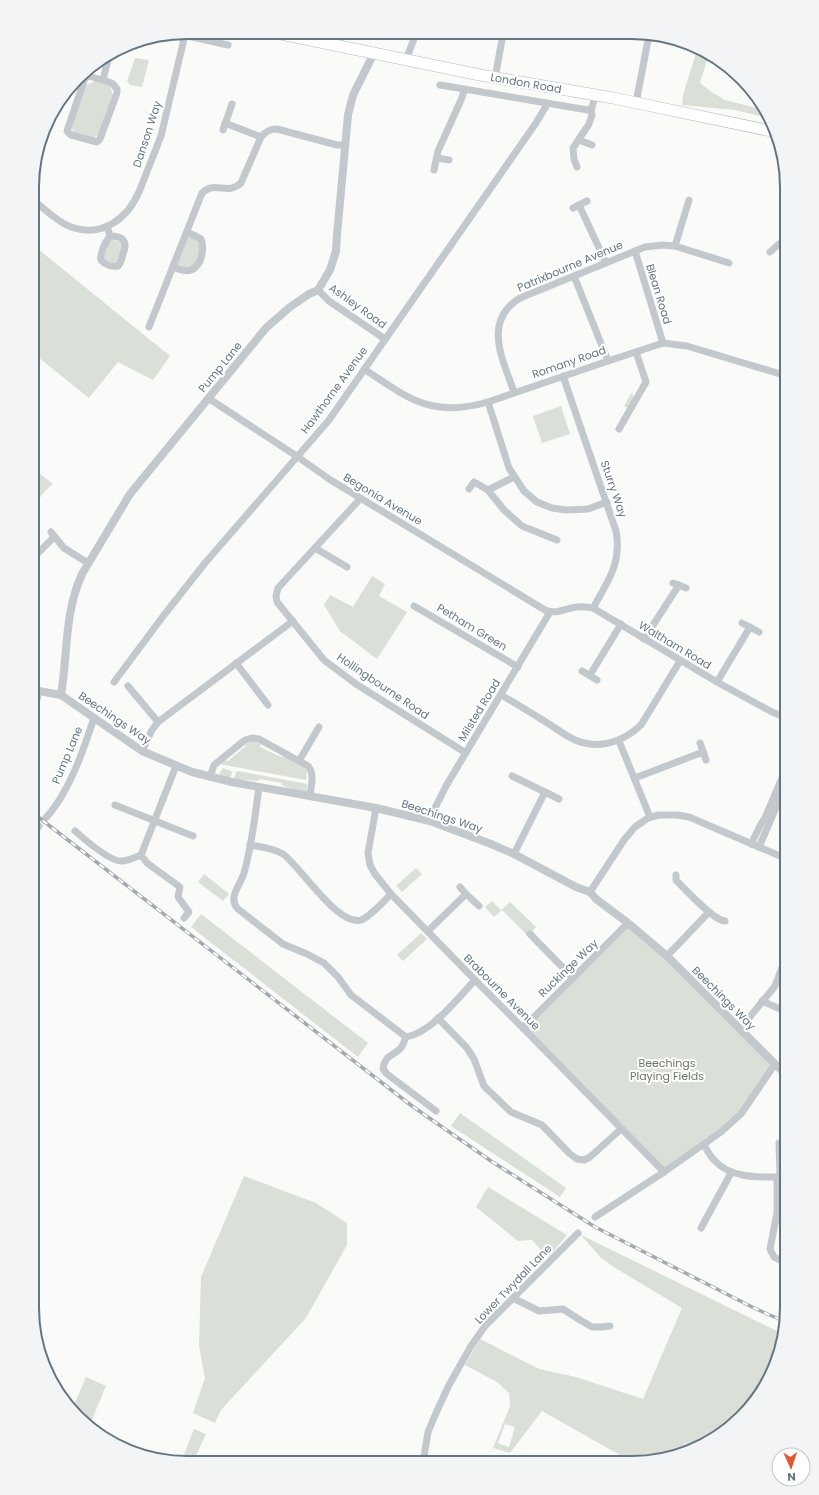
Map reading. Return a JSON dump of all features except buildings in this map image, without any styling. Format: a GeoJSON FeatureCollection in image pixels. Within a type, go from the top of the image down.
{"type":"FeatureCollection","features":[{"type":"Feature","properties":{"kind":"main road","name":"London Road"},"geometry":{"type":"LineString","coordinates":[[307,39],[495,78],[595,95],[769,131]]}},
{"type":"Feature","properties":{"kind":"street","name":"Danson Way"},"geometry":{"type":"LineString","coordinates":[[39,204],[71,227],[85,229],[107,226],[127,213],[135,202],[160,136],[181,39]]}},
{"type":"Feature","properties":{"kind":"street"},"geometry":{"type":"LineString","coordinates":[[203,39],[228,45]]}},
{"type":"Feature","properties":{"kind":"street"},"geometry":{"type":"LineString","coordinates":[[338,46],[340,39]]}},
{"type":"Feature","properties":{"kind":"street"},"geometry":{"type":"LineString","coordinates":[[406,60],[414,39]]}},
{"type":"Feature","properties":{"kind":"street"},"geometry":{"type":"LineString","coordinates":[[495,78],[502,39]]}},
{"type":"Feature","properties":{"kind":"street"},"geometry":{"type":"LineString","coordinates":[[636,103],[648,40]]}},
{"type":"Feature","properties":{"kind":"street","name":"Pump Lane"},"geometry":{"type":"LineString","coordinates":[[61,695],[67,632],[72,601],[78,581],[130,494],[270,323],[305,297],[318,290],[330,270],[336,251],[348,115],[353,95],[374,53]]}},
{"type":"Feature","properties":{"kind":"street"},"geometry":{"type":"LineString","coordinates":[[103,80],[107,63]]}},
{"type":"Feature","properties":{"kind":"street"},"geometry":{"type":"LineString","coordinates":[[84,80],[67,130],[69,133],[94,142],[99,141],[117,91],[115,85],[89,76]]}},
{"type":"Feature","properties":{"kind":"street"},"geometry":{"type":"LineString","coordinates":[[440,85],[588,110],[591,109]]}},
{"type":"Feature","properties":{"kind":"street"},"geometry":{"type":"LineString","coordinates":[[434,170],[439,148],[465,89]]}},
{"type":"Feature","properties":{"kind":"street"},"geometry":{"type":"LineString","coordinates":[[577,167],[574,159],[573,148],[590,122],[592,114],[591,109],[595,95]]}},
{"type":"Feature","properties":{"kind":"street","name":"Hawthorne Avenue"},"geometry":{"type":"LineString","coordinates":[[114,682],[124,681],[164,615],[205,563],[329,420],[536,123],[547,103]]}},
{"type":"Feature","properties":{"kind":"street"},"geometry":{"type":"LineString","coordinates":[[232,104],[224,126],[261,137]]}},
{"type":"Feature","properties":{"kind":"street"},"geometry":{"type":"LineString","coordinates":[[149,327],[202,193],[206,189],[215,187],[230,189],[237,187],[241,183],[261,137],[269,130],[278,129],[345,145]]}},
{"type":"Feature","properties":{"kind":"street"},"geometry":{"type":"LineString","coordinates":[[579,140],[592,145]]}},
{"type":"Feature","properties":{"kind":"street"},"geometry":{"type":"LineString","coordinates":[[437,158],[449,160]]}},
{"type":"Feature","properties":{"kind":"street"},"geometry":{"type":"LineString","coordinates":[[675,246],[689,200]]}},
{"type":"Feature","properties":{"kind":"street"},"geometry":{"type":"LineString","coordinates":[[587,201],[576,207],[606,263]]}},
{"type":"Feature","properties":{"kind":"street"},"geometry":{"type":"LineString","coordinates":[[107,226],[110,236]]}},
{"type":"Feature","properties":{"kind":"street"},"geometry":{"type":"LineString","coordinates":[[173,267],[183,271],[191,270],[196,268],[202,256],[204,247],[201,239],[187,232]]}},
{"type":"Feature","properties":{"kind":"street"},"geometry":{"type":"LineString","coordinates":[[110,236],[124,240],[126,243],[126,248],[118,266],[112,266],[101,260],[102,252],[107,239],[110,236]]}},
{"type":"Feature","properties":{"kind":"street","name":"Patrixbourne Avenue"},"geometry":{"type":"LineString","coordinates":[[514,392],[500,349],[498,334],[501,318],[512,303],[520,298],[645,246],[663,244],[675,246],[729,263]]}},
{"type":"Feature","properties":{"kind":"street"},"geometry":{"type":"LineString","coordinates":[[770,252],[780,244]]}},
{"type":"Feature","properties":{"kind":"street","name":"Blean Road"},"geometry":{"type":"LineString","coordinates":[[635,251],[663,343]]}},
{"type":"Feature","properties":{"kind":"street"},"geometry":{"type":"LineString","coordinates":[[574,276],[608,361]]}},
{"type":"Feature","properties":{"kind":"street","name":"Ashley Road"},"geometry":{"type":"LineString","coordinates":[[318,290],[329,301],[385,339]]}},
{"type":"Feature","properties":{"kind":"street","name":"Romany Road"},"geometry":{"type":"LineString","coordinates":[[364,369],[408,397],[428,405],[445,408],[462,408],[488,402],[663,343],[687,346],[780,374]]}},
{"type":"Feature","properties":{"kind":"street"},"geometry":{"type":"LineString","coordinates":[[619,429],[646,382],[636,352]]}},
{"type":"Feature","properties":{"kind":"street","name":"Sturry Way"},"geometry":{"type":"LineString","coordinates":[[563,376],[607,502],[619,544],[618,555],[613,573],[593,608]]}},
{"type":"Feature","properties":{"kind":"street","name":"Begonia Avenue"},"geometry":{"type":"LineString","coordinates":[[208,398],[360,499],[550,612]]}},
{"type":"Feature","properties":{"kind":"street"},"geometry":{"type":"LineString","coordinates":[[488,402],[508,468],[524,491],[537,502],[552,508],[576,510],[588,509],[607,502]]}},
{"type":"Feature","properties":{"kind":"street"},"geometry":{"type":"LineString","coordinates":[[488,490],[514,477]]}},
{"type":"Feature","properties":{"kind":"street"},"geometry":{"type":"LineString","coordinates":[[469,490],[474,482],[488,490],[504,510],[522,526],[557,540]]}},
{"type":"Feature","properties":{"kind":"street","name":"Hollingbourne Road"},"geometry":{"type":"LineString","coordinates":[[360,499],[278,588],[276,591],[277,602],[324,660],[356,684],[466,753]]}},
{"type":"Feature","properties":{"kind":"street"},"geometry":{"type":"LineString","coordinates":[[39,551],[53,535],[64,548],[88,563]]}},
{"type":"Feature","properties":{"kind":"street"},"geometry":{"type":"LineString","coordinates":[[315,548],[347,567]]}},
{"type":"Feature","properties":{"kind":"street"},"geometry":{"type":"LineString","coordinates":[[644,639],[679,586]]}},
{"type":"Feature","properties":{"kind":"street","name":"Petham Green"},"geometry":{"type":"LineString","coordinates":[[414,606],[518,667]]}},
{"type":"Feature","properties":{"kind":"street","name":"Waltham Road"},"geometry":{"type":"LineString","coordinates":[[550,612],[584,606],[593,608],[680,661],[780,715]]}},
{"type":"Feature","properties":{"kind":"street","name":"Milsted Road"},"geometry":{"type":"LineString","coordinates":[[430,822],[440,796],[550,612]]}},
{"type":"Feature","properties":{"kind":"street"},"geometry":{"type":"LineString","coordinates":[[142,751],[150,734],[158,722],[293,621]]}},
{"type":"Feature","properties":{"kind":"street"},"geometry":{"type":"LineString","coordinates":[[742,623],[758,632]]}},
{"type":"Feature","properties":{"kind":"street"},"geometry":{"type":"LineString","coordinates":[[590,675],[621,624]]}},
{"type":"Feature","properties":{"kind":"street"},"geometry":{"type":"LineString","coordinates":[[717,682],[750,627]]}},
{"type":"Feature","properties":{"kind":"street"},"geometry":{"type":"LineString","coordinates":[[501,695],[575,740],[590,744],[606,744],[619,741],[632,734],[641,726],[680,661]]}},
{"type":"Feature","properties":{"kind":"street"},"geometry":{"type":"LineString","coordinates":[[236,663],[268,705]]}},
{"type":"Feature","properties":{"kind":"street"},"geometry":{"type":"LineString","coordinates":[[582,671],[597,680]]}},
{"type":"Feature","properties":{"kind":"street"},"geometry":{"type":"LineString","coordinates":[[124,681],[158,722]]}},
{"type":"Feature","properties":{"kind":"street","name":"Beechings Way"},"geometry":{"type":"LineString","coordinates":[[39,691],[61,695],[142,751],[176,766],[210,778],[376,808],[430,822],[484,841],[514,854],[576,888],[590,892],[596,899],[628,923],[667,956],[780,1068]]}},
{"type":"Feature","properties":{"kind":"street","name":"Pump Lane"},"geometry":{"type":"LineString","coordinates":[[39,826],[54,809],[76,768],[94,718]]}},
{"type":"Feature","properties":{"kind":"street"},"geometry":{"type":"LineString","coordinates":[[299,761],[319,727]]}},
{"type":"Feature","properties":{"kind":"street"},"geometry":{"type":"LineString","coordinates":[[210,778],[214,765],[245,740],[252,738],[259,739],[311,769],[312,775],[310,796]]}},
{"type":"Feature","properties":{"kind":"street"},"geometry":{"type":"LineString","coordinates":[[619,741],[650,817]]}},
{"type":"Feature","properties":{"kind":"street"},"geometry":{"type":"LineString","coordinates":[[700,743],[706,760]]}},
{"type":"Feature","properties":{"kind":"street"},"geometry":{"type":"LineString","coordinates":[[635,778],[703,752]]}},
{"type":"Feature","properties":{"kind":"street"},"geometry":{"type":"LineString","coordinates":[[75,831],[102,854],[124,861],[141,855],[176,766]]}},
{"type":"Feature","properties":{"kind":"street"},"geometry":{"type":"LineString","coordinates":[[512,776],[559,799]]}},
{"type":"Feature","properties":{"kind":"street"},"geometry":{"type":"LineString","coordinates":[[751,844],[765,818],[780,783]]}},
{"type":"Feature","properties":{"kind":"street"},"geometry":{"type":"LineString","coordinates":[[259,787],[250,845],[242,880],[234,894],[236,907],[283,944],[324,963],[338,977],[352,995],[406,1037],[422,1032],[438,1018],[475,980]]}},
{"type":"Feature","properties":{"kind":"street"},"geometry":{"type":"LineString","coordinates":[[514,854],[545,792]]}},
{"type":"Feature","properties":{"kind":"street"},"geometry":{"type":"LineString","coordinates":[[759,847],[780,798]]}},
{"type":"Feature","properties":{"kind":"street"},"geometry":{"type":"LineString","coordinates":[[114,805],[192,836]]}},
{"type":"Feature","properties":{"kind":"street","name":"Brabourne Avenue"},"geometry":{"type":"LineString","coordinates":[[376,808],[368,854],[370,865],[375,874],[391,894],[664,1172]]}},
{"type":"Feature","properties":{"kind":"street"},"geometry":{"type":"LineString","coordinates":[[590,892],[630,832],[638,824],[650,817],[665,814],[683,816],[780,856]]}},
{"type":"Feature","properties":{"kind":"street"},"geometry":{"type":"LineString","coordinates":[[250,845],[273,849],[282,853],[294,863],[322,898],[345,916],[354,920],[360,920],[367,916],[391,894]]}},
{"type":"Feature","properties":{"kind":"street"},"geometry":{"type":"LineString","coordinates":[[141,855],[146,862],[180,887],[178,897],[186,905],[189,912],[184,918]]}},
{"type":"Feature","properties":{"kind":"street"},"geometry":{"type":"LineString","coordinates":[[676,875],[676,880],[709,912],[721,921],[726,922]]}},
{"type":"Feature","properties":{"kind":"street"},"geometry":{"type":"LineString","coordinates":[[460,887],[479,906]]}},
{"type":"Feature","properties":{"kind":"street"},"geometry":{"type":"LineString","coordinates":[[428,931],[466,894]]}},
{"type":"Feature","properties":{"kind":"street"},"geometry":{"type":"LineString","coordinates":[[667,956],[709,912]]}},
{"type":"Feature","properties":{"kind":"street","name":"Ruckinge Way"},"geometry":{"type":"LineString","coordinates":[[523,1028],[628,923]]}},
{"type":"Feature","properties":{"kind":"street"},"geometry":{"type":"LineString","coordinates":[[530,934],[573,978]]}},
{"type":"Feature","properties":{"kind":"street"},"geometry":{"type":"LineString","coordinates":[[749,1018],[775,986],[780,977]]}},
{"type":"Feature","properties":{"kind":"street"},"geometry":{"type":"LineString","coordinates":[[762,1002],[780,1009]]}},
{"type":"Feature","properties":{"kind":"street"},"geometry":{"type":"LineString","coordinates":[[438,1018],[467,1048],[474,1059],[484,1086],[511,1112],[542,1125],[570,1154],[577,1159],[584,1160],[590,1157],[621,1129]]}},
{"type":"Feature","properties":{"kind":"street"},"geometry":{"type":"LineString","coordinates":[[406,1037],[401,1048],[391,1054],[385,1062],[384,1069],[387,1074],[436,1111]]}},
{"type":"Feature","properties":{"kind":"street"},"geometry":{"type":"LineString","coordinates":[[595,1217],[664,1172],[721,1132],[741,1114],[776,1064]]}},
{"type":"Feature","properties":{"kind":"street"},"geometry":{"type":"LineString","coordinates":[[779,1143],[780,1160]]}},
{"type":"Feature","properties":{"kind":"street"},"geometry":{"type":"LineString","coordinates":[[704,1145],[713,1160],[731,1173],[753,1176],[780,1177]]}},
{"type":"Feature","properties":{"kind":"street"},"geometry":{"type":"LineString","coordinates":[[701,1228],[731,1173]]}},
{"type":"Feature","properties":{"kind":"street"},"geometry":{"type":"LineString","coordinates":[[780,1186],[777,1213],[770,1249],[774,1257],[780,1260]]}},
{"type":"Feature","properties":{"kind":"street","name":"Lower Twydall Lane"},"geometry":{"type":"LineString","coordinates":[[424,1456],[429,1428],[449,1385],[471,1346],[485,1326],[578,1233]]}},
{"type":"Feature","properties":{"kind":"street"},"geometry":{"type":"LineString","coordinates":[[514,1298],[540,1311],[563,1309],[592,1326],[601,1328],[610,1326]]}},
{"type":"Feature","properties":{"kind":"green space"},"geometry":{"type":"Polygon","coordinates":[[[696,53],[707,60],[700,83],[725,100],[757,108],[762,116],[735,110],[682,105],[683,95],[696,53]]]}},
{"type":"Feature","properties":{"kind":"green space"},"geometry":{"type":"Polygon","coordinates":[[[135,58],[149,60],[142,87],[130,85],[127,81],[135,58]]]}},
{"type":"Feature","properties":{"kind":"green space"},"geometry":{"type":"Polygon","coordinates":[[[95,81],[110,86],[113,96],[99,134],[93,139],[74,133],[71,126],[85,86],[95,81]]]}},
{"type":"Feature","properties":{"kind":"green space"},"geometry":{"type":"Polygon","coordinates":[[[187,232],[201,239],[204,247],[196,268],[173,267],[187,232]]]}},
{"type":"Feature","properties":{"kind":"green space"},"geometry":{"type":"Polygon","coordinates":[[[112,239],[123,243],[117,264],[103,260],[109,240],[112,239]]]}},
{"type":"Feature","properties":{"kind":"green space"},"geometry":{"type":"Polygon","coordinates":[[[39,250],[170,356],[153,380],[118,362],[89,398],[39,358],[39,250]]]}},
{"type":"Feature","properties":{"kind":"green space"},"geometry":{"type":"Polygon","coordinates":[[[631,393],[633,394],[633,398],[627,408],[624,406],[631,393]]]}},
{"type":"Feature","properties":{"kind":"green space"},"geometry":{"type":"Polygon","coordinates":[[[561,406],[570,434],[542,443],[533,416],[561,406]]]}},
{"type":"Feature","properties":{"kind":"green space"},"geometry":{"type":"Polygon","coordinates":[[[39,473],[53,484],[39,499],[39,473]]]}},
{"type":"Feature","properties":{"kind":"green space"},"geometry":{"type":"Polygon","coordinates":[[[372,576],[385,584],[379,596],[407,612],[377,659],[340,631],[324,605],[330,595],[353,607],[372,576]]]}},
{"type":"Feature","properties":{"kind":"green space"},"geometry":{"type":"Polygon","coordinates":[[[254,741],[261,744],[260,747],[281,757],[284,756],[305,768],[307,771],[306,780],[219,764],[224,760],[228,761],[246,746],[245,744],[254,741]]]}},
{"type":"Feature","properties":{"kind":"green space"},"geometry":{"type":"Polygon","coordinates":[[[223,768],[231,771],[232,773],[230,778],[219,774],[223,768]]]}},
{"type":"Feature","properties":{"kind":"green space"},"geometry":{"type":"Polygon","coordinates":[[[238,771],[307,784],[307,793],[281,785],[282,783],[260,779],[258,781],[234,779],[236,772],[238,771]]]}},
{"type":"Feature","properties":{"kind":"green space"},"geometry":{"type":"Polygon","coordinates":[[[416,868],[422,874],[402,892],[396,886],[416,868]]]}},
{"type":"Feature","properties":{"kind":"green space"},"geometry":{"type":"Polygon","coordinates":[[[204,874],[229,894],[223,901],[198,882],[204,874]]]}},
{"type":"Feature","properties":{"kind":"green space"},"geometry":{"type":"Polygon","coordinates":[[[492,901],[501,910],[510,902],[536,927],[528,936],[502,910],[494,917],[485,907],[492,901]]]}},
{"type":"Feature","properties":{"kind":"green space"},"geometry":{"type":"Polygon","coordinates":[[[201,914],[368,1043],[358,1057],[191,927],[201,914]]]}},
{"type":"Feature","properties":{"kind":"green space","name":"Beechings Playing Fields"},"geometry":{"type":"Polygon","coordinates":[[[628,923],[775,1064],[741,1114],[664,1172],[523,1028],[628,923]]]}},
{"type":"Feature","properties":{"kind":"green space"},"geometry":{"type":"Polygon","coordinates":[[[421,933],[427,939],[403,961],[397,955],[421,933]]]}},
{"type":"Feature","properties":{"kind":"green space"},"geometry":{"type":"Polygon","coordinates":[[[460,1113],[566,1188],[560,1197],[451,1126],[460,1113]]]}},
{"type":"Feature","properties":{"kind":"green space"},"geometry":{"type":"Polygon","coordinates":[[[244,1176],[316,1203],[347,1223],[347,1245],[306,1318],[221,1410],[215,1423],[193,1413],[205,1378],[199,1346],[201,1277],[244,1176]]]}},
{"type":"Feature","properties":{"kind":"green space"},"geometry":{"type":"Polygon","coordinates":[[[488,1187],[567,1235],[548,1258],[532,1240],[518,1241],[476,1207],[488,1187]]]}},
{"type":"Feature","properties":{"kind":"green space"},"geometry":{"type":"Polygon","coordinates":[[[581,1235],[778,1332],[769,1365],[755,1390],[737,1413],[714,1431],[689,1445],[661,1453],[641,1456],[622,1456],[542,1411],[510,1453],[493,1448],[510,1406],[509,1393],[497,1382],[465,1365],[480,1339],[539,1369],[576,1377],[643,1399],[682,1308],[601,1258],[581,1235]],[[505,1424],[498,1443],[509,1447],[515,1427],[505,1424]]]}},
{"type":"Feature","properties":{"kind":"green space"},"geometry":{"type":"Polygon","coordinates":[[[86,1377],[106,1386],[92,1421],[75,1404],[86,1377]]]}},
{"type":"Feature","properties":{"kind":"green space"},"geometry":{"type":"Polygon","coordinates":[[[194,1429],[206,1434],[196,1456],[183,1456],[194,1429]]]}},
{"type":"Feature","properties":{"kind":"railway"},"geometry":{"type":"LineString","coordinates":[[39,818],[412,1106],[491,1161],[595,1227],[756,1309],[780,1319]]}}]}
